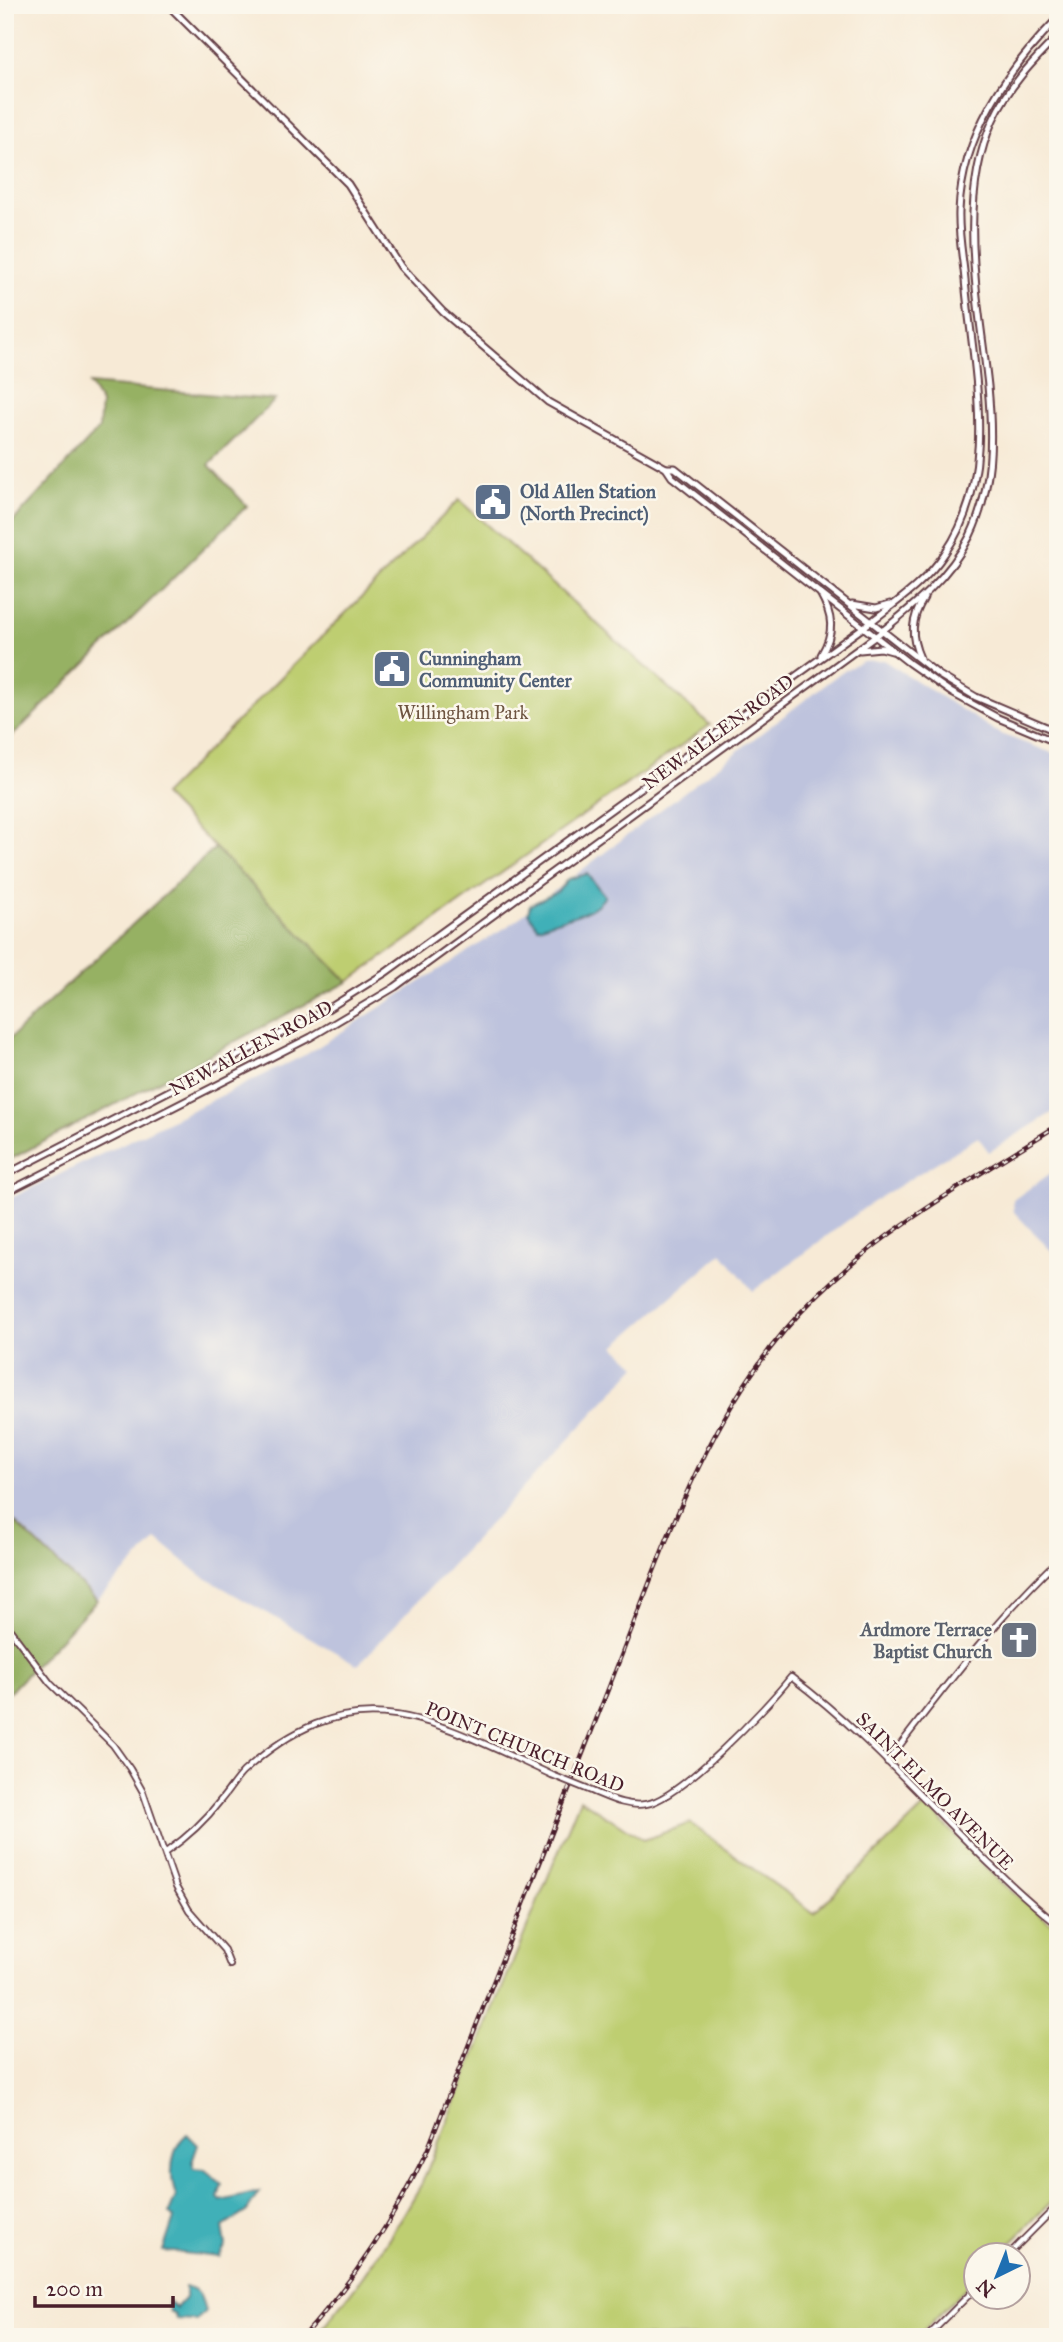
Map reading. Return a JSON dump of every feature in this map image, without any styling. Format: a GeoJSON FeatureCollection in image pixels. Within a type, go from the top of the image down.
{"type":"FeatureCollection","features":[{"type":"Feature","properties":{"kind":"main road"},"geometry":{"type":"LineString","coordinates":[[168,5],[348,184],[401,267],[443,312],[548,402],[666,468],[672,477],[895,652],[973,705],[1058,743]]}},
{"type":"Feature","properties":{"kind":"main road","name":"NEW ALLEN ROAD"},"geometry":{"type":"LineString","coordinates":[[5,1175],[323,1012],[385,973],[872,621],[921,582],[944,555],[960,527],[974,492],[978,452],[977,412],[959,211],[967,159],[985,111],[1007,76],[1058,18]]}},
{"type":"Feature","properties":{"kind":"main road","name":"NEW ALLEN ROAD"},"geometry":{"type":"LineString","coordinates":[[5,1193],[311,1037],[395,987],[876,636],[927,594],[957,558],[968,539],[978,518],[991,469],[989,399],[972,229],[978,172],[992,121],[1008,93],[1058,36]]}},
{"type":"Feature","properties":{"kind":"main road"},"geometry":{"type":"LineString","coordinates":[[666,468],[675,468],[921,661],[976,697],[1058,732]]}},
{"type":"Feature","properties":{"kind":"main road"},"geometry":{"type":"LineString","coordinates":[[819,590],[832,620],[829,641],[820,657]]}},
{"type":"Feature","properties":{"kind":"main road"},"geometry":{"type":"LineString","coordinates":[[921,661],[912,628],[914,617],[927,594]]}},
{"type":"Feature","properties":{"kind":"main road"},"geometry":{"type":"LineString","coordinates":[[849,603],[876,608],[902,597]]}},
{"type":"Feature","properties":{"kind":"main road"},"geometry":{"type":"LineString","coordinates":[[854,652],[879,648],[895,652]]}},
{"type":"Feature","properties":{"kind":"main road"},"geometry":{"type":"LineString","coordinates":[[50,1170],[48,1156],[65,1145]]}},
{"type":"Feature","properties":{"kind":"street"},"geometry":{"type":"LineString","coordinates":[[887,1762],[978,1643],[1019,1597],[1058,1560]]}},
{"type":"Feature","properties":{"kind":"street"},"geometry":{"type":"LineString","coordinates":[[5,1622],[50,1683],[113,1745],[130,1769],[143,1792],[176,1887],[189,1910],[224,1950],[230,1965]]}},
{"type":"Feature","properties":{"kind":"street","name":"SAINT ELMO AVENUE"},"geometry":{"type":"LineString","coordinates":[[791,1677],[834,1709],[1007,1884],[1058,1925]]}},
{"type":"Feature","properties":{"kind":"street","name":"POINT CHURCH ROAD"},"geometry":{"type":"LineString","coordinates":[[166,1852],[196,1828],[243,1772],[303,1728],[337,1715],[394,1713],[433,1721],[552,1775],[634,1805],[669,1796],[773,1700],[791,1677]]}},
{"type":"Feature","properties":{"kind":"street"},"geometry":{"type":"LineString","coordinates":[[1024,2240],[1058,2205]]}},
{"type":"Feature","properties":{"kind":"street"},"geometry":{"type":"LineString","coordinates":[[927,2337],[962,2301]]}},
{"type":"Feature","properties":{"kind":"shaded area"},"geometry":{"type":"Polygon","coordinates":[[[883,660],[1000,734],[1058,755],[1058,1109],[989,1152],[978,1137],[871,1203],[753,1291],[722,1253],[615,1346],[637,1366],[358,1665],[202,1576],[157,1539],[97,1600],[5,1513],[5,1201],[307,1054],[511,924],[840,673],[863,661],[883,660]]]}},
{"type":"Feature","properties":{"kind":"shaded area"},"geometry":{"type":"Polygon","coordinates":[[[1051,1173],[1058,1175],[1058,1258],[1014,1212],[1013,1200],[1051,1173]]]}},
{"type":"Feature","properties":{"kind":"green space"},"geometry":{"type":"Polygon","coordinates":[[[89,384],[275,400],[209,465],[247,506],[5,743],[5,530],[99,429],[101,403],[89,384]]]}},
{"type":"Feature","properties":{"kind":"green space","name":"Willingham Park"},"geometry":{"type":"Polygon","coordinates":[[[459,500],[710,725],[348,982],[163,795],[459,500]]]}},
{"type":"Feature","properties":{"kind":"green space"},"geometry":{"type":"Polygon","coordinates":[[[215,848],[348,982],[5,1162],[5,1043],[215,848]]]}},
{"type":"Feature","properties":{"kind":"green space"},"geometry":{"type":"Polygon","coordinates":[[[5,1513],[97,1600],[5,1697],[5,1513]]]}},
{"type":"Feature","properties":{"kind":"green space"},"geometry":{"type":"Polygon","coordinates":[[[580,1799],[644,1840],[690,1823],[814,1913],[926,1805],[999,1881],[1058,1929],[1058,2195],[1013,2240],[962,2240],[962,2291],[917,2337],[315,2337],[373,2263],[422,2183],[580,1799]]]}},
{"type":"Feature","properties":{"kind":"water"},"geometry":{"type":"Polygon","coordinates":[[[587,874],[605,896],[599,903],[585,912],[538,927],[528,913],[530,905],[557,892],[568,879],[587,874]]]}},
{"type":"Feature","properties":{"kind":"water"},"geometry":{"type":"Polygon","coordinates":[[[187,2134],[198,2145],[193,2159],[194,2169],[205,2170],[222,2184],[218,2198],[221,2201],[259,2192],[247,2211],[223,2227],[226,2245],[219,2257],[163,2251],[174,2218],[169,2213],[176,2196],[172,2180],[174,2155],[187,2134]]]}},
{"type":"Feature","properties":{"kind":"water"},"geometry":{"type":"Polygon","coordinates":[[[185,2287],[197,2291],[203,2302],[205,2311],[197,2320],[176,2319],[175,2314],[169,2311],[168,2301],[176,2308],[185,2298],[185,2287]]]}},
{"type":"Feature","properties":{"kind":"railway"},"geometry":{"type":"LineString","coordinates":[[303,2337],[340,2293],[372,2248],[427,2151],[668,1536],[707,1449],[730,1408],[785,1330],[845,1269],[913,1217],[1058,1125]]}},
{"type":"Feature","properties":{"kind":"place","name":"Old Allen Station (North Precinct)"},"geometry":{"type":"Point","coordinates":[493,502]}},
{"type":"Feature","properties":{"kind":"place","name":"Cunningham Community Center"},"geometry":{"type":"Point","coordinates":[392,669]}},
{"type":"Feature","properties":{"kind":"place","name":"Ardmore Terrace Baptist Church"},"geometry":{"type":"Point","coordinates":[1019,1640]}}]}
